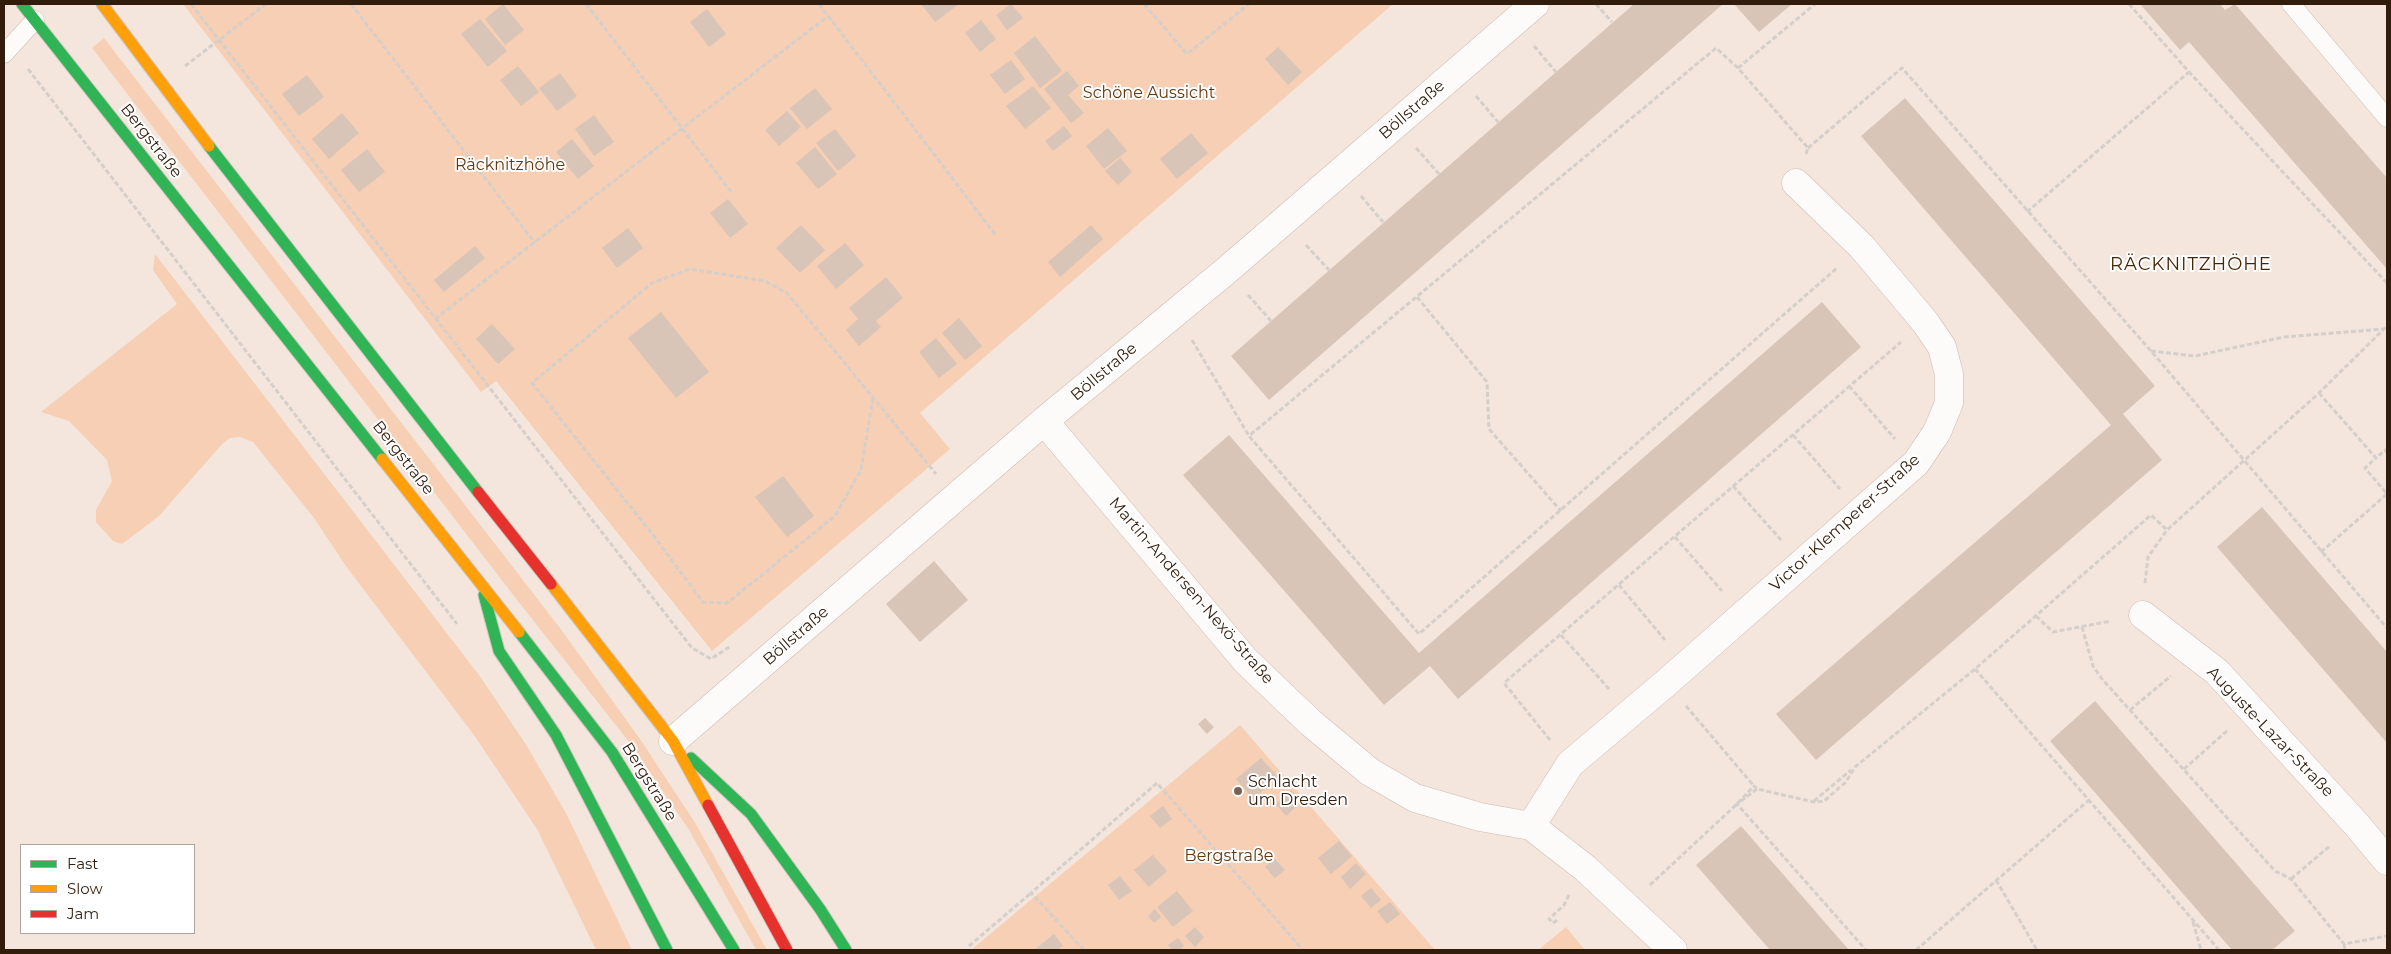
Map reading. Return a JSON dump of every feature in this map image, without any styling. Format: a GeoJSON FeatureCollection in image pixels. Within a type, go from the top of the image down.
{"type":"FeatureCollection","features":[{"type":"Feature","properties":{"kind":"main road","name":"Bergstraße"},"geometry":{"type":"LineString","coordinates":[[22,4],[480,582],[612,752],[734,950]]}},
{"type":"Feature","properties":{"kind":"main road"},"geometry":{"type":"LineString","coordinates":[[102,4],[161,85],[673,741],[751,814],[820,909],[846,950]]}},
{"type":"Feature","properties":{"kind":"main road"},"geometry":{"type":"LineString","coordinates":[[480,582],[500,650],[556,735],[666,950]]}},
{"type":"Feature","properties":{"kind":"main road"},"geometry":{"type":"LineString","coordinates":[[673,741],[787,950]]}},
{"type":"Feature","properties":{"kind":"street","name":"Böllstraße"},"geometry":{"type":"LineString","coordinates":[[673,741],[1044,420],[1227,270],[1535,4]]}},
{"type":"Feature","properties":{"kind":"street","name":"Victor-Klemperer-Straße"},"geometry":{"type":"LineString","coordinates":[[1530,826],[1570,764],[1687,665],[1800,563],[1916,463],[1937,432],[1949,403],[1950,374],[1942,348],[1925,322],[1862,247],[1796,183]]}},
{"type":"Feature","properties":{"kind":"street","name":"Martin-Andersen-Nexö-Straße"},"geometry":{"type":"LineString","coordinates":[[1044,420],[1246,661],[1311,723],[1370,772],[1415,798],[1480,817],[1530,826],[1585,868],[1673,950]]}},
{"type":"Feature","properties":{"kind":"street","name":"Auguste-Lazar-Straße"},"geometry":{"type":"LineString","coordinates":[[2143,615],[2216,672],[2356,824],[2387,861]]}},
{"type":"Feature","properties":{"kind":"lane"},"geometry":{"type":"LineString","coordinates":[[2291,4],[2387,118]]}},
{"type":"Feature","properties":{"kind":"lane"},"geometry":{"type":"LineString","coordinates":[[7,50],[34,20]]}},
{"type":"Feature","properties":{"kind":"path"},"geometry":{"type":"LineString","coordinates":[[191,4],[692,648],[711,659],[736,643]]}},
{"type":"Feature","properties":{"kind":"path"},"geometry":{"type":"LineString","coordinates":[[161,85],[266,4]]}},
{"type":"Feature","properties":{"kind":"path"},"geometry":{"type":"LineString","coordinates":[[351,4],[535,242]]}},
{"type":"Feature","properties":{"kind":"path"},"geometry":{"type":"LineString","coordinates":[[586,4],[732,193]]}},
{"type":"Feature","properties":{"kind":"path"},"geometry":{"type":"LineString","coordinates":[[819,4],[996,234]]}},
{"type":"Feature","properties":{"kind":"path"},"geometry":{"type":"LineString","coordinates":[[1144,4],[1187,54],[1249,4]]}},
{"type":"Feature","properties":{"kind":"path"},"geometry":{"type":"LineString","coordinates":[[1596,4],[1612,22]]}},
{"type":"Feature","properties":{"kind":"path"},"geometry":{"type":"LineString","coordinates":[[1738,68],[1815,4]]}},
{"type":"Feature","properties":{"kind":"path"},"geometry":{"type":"LineString","coordinates":[[2129,4],[2189,72],[2387,280]]}},
{"type":"Feature","properties":{"kind":"path"},"geometry":{"type":"LineString","coordinates":[[435,319],[683,130],[828,16]]}},
{"type":"Feature","properties":{"kind":"path"},"geometry":{"type":"LineString","coordinates":[[1249,436],[1716,48],[1738,68],[1808,148]]}},
{"type":"Feature","properties":{"kind":"path"},"geometry":{"type":"LineString","coordinates":[[7,50],[463,632]]}},
{"type":"Feature","properties":{"kind":"path"},"geometry":{"type":"LineString","coordinates":[[1796,183],[1808,148],[1902,68],[2151,352],[2387,628]]}},
{"type":"Feature","properties":{"kind":"path"},"geometry":{"type":"LineString","coordinates":[[2027,212],[2189,72]]}},
{"type":"Feature","properties":{"kind":"path"},"geometry":{"type":"LineString","coordinates":[[1174,314],[1198,348],[1249,436],[1420,634],[1862,247]]}},
{"type":"Feature","properties":{"kind":"path"},"geometry":{"type":"LineString","coordinates":[[873,398],[861,470],[834,516],[727,604],[704,602],[532,383],[652,284],[690,269],[765,281],[787,293],[956,497]]}},
{"type":"Feature","properties":{"kind":"path"},"geometry":{"type":"LineString","coordinates":[[1417,297],[1487,382],[1489,429],[1561,510]]}},
{"type":"Feature","properties":{"kind":"path"},"geometry":{"type":"LineString","coordinates":[[1570,764],[1504,683],[1925,322]]}},
{"type":"Feature","properties":{"kind":"path"},"geometry":{"type":"LineString","coordinates":[[2151,352],[2195,356],[2284,338],[2386,328]]}},
{"type":"Feature","properties":{"kind":"path"},"geometry":{"type":"LineString","coordinates":[[2036,616],[2053,632],[2143,615],[2148,557],[2167,530],[2319,393],[2386,328]]}},
{"type":"Feature","properties":{"kind":"path"},"geometry":{"type":"LineString","coordinates":[[1849,386],[1916,463]]}},
{"type":"Feature","properties":{"kind":"path"},"geometry":{"type":"LineString","coordinates":[[2319,393],[2376,458]]}},
{"type":"Feature","properties":{"kind":"path"},"geometry":{"type":"LineString","coordinates":[[1793,435],[1859,511]]}},
{"type":"Feature","properties":{"kind":"path"},"geometry":{"type":"LineString","coordinates":[[2321,552],[2387,494],[2365,468],[2385,450],[2387,453]]}},
{"type":"Feature","properties":{"kind":"path"},"geometry":{"type":"LineString","coordinates":[[1733,486],[1800,563]]}},
{"type":"Feature","properties":{"kind":"path"},"geometry":{"type":"LineString","coordinates":[[1708,733],[1755,788],[1814,802],[1824,801],[1846,782],[1854,767],[1975,669],[2151,515],[2167,530]]}},
{"type":"Feature","properties":{"kind":"path"},"geometry":{"type":"LineString","coordinates":[[1675,536],[1743,615]]}},
{"type":"Feature","properties":{"kind":"path"},"geometry":{"type":"LineString","coordinates":[[1619,585],[1687,665]]}},
{"type":"Feature","properties":{"kind":"path"},"geometry":{"type":"LineString","coordinates":[[2082,627],[2093,666],[2130,710],[2276,871],[2291,879],[2344,944],[2345,950]]}},
{"type":"Feature","properties":{"kind":"path"},"geometry":{"type":"LineString","coordinates":[[1561,635],[1631,713]]}},
{"type":"Feature","properties":{"kind":"path"},"geometry":{"type":"LineString","coordinates":[[1975,669],[2219,950]]}},
{"type":"Feature","properties":{"kind":"path"},"geometry":{"type":"LineString","coordinates":[[2130,710],[2156,689]]}},
{"type":"Feature","properties":{"kind":"path"},"geometry":{"type":"LineString","coordinates":[[2184,770],[2208,747]]}},
{"type":"Feature","properties":{"kind":"path"},"geometry":{"type":"LineString","coordinates":[[969,946],[1157,783],[1303,950]]}},
{"type":"Feature","properties":{"kind":"path"},"geometry":{"type":"LineString","coordinates":[[1626,908],[1755,788]]}},
{"type":"Feature","properties":{"kind":"path"},"geometry":{"type":"LineString","coordinates":[[1916,950],[2088,800]]}},
{"type":"Feature","properties":{"kind":"path"},"geometry":{"type":"LineString","coordinates":[[1738,804],[1866,950]]}},
{"type":"Feature","properties":{"kind":"path"},"geometry":{"type":"LineString","coordinates":[[2291,879],[2315,859]]}},
{"type":"Feature","properties":{"kind":"path"},"geometry":{"type":"LineString","coordinates":[[1557,920],[1553,923],[1549,919],[1564,905],[1585,868]]}},
{"type":"Feature","properties":{"kind":"path"},"geometry":{"type":"LineString","coordinates":[[1996,880],[2037,950]]}},
{"type":"Feature","properties":{"kind":"path"},"geometry":{"type":"LineString","coordinates":[[1031,893],[1084,950]]}},
{"type":"Feature","properties":{"kind":"path"},"geometry":{"type":"LineString","coordinates":[[2192,920],[2201,950]]}},
{"type":"Feature","properties":{"kind":"path"},"geometry":{"type":"LineString","coordinates":[[2344,944],[2387,936]]}},
{"type":"Feature","properties":{"kind":"green space","name":"Räcknitzhöhe"},"geometry":{"type":"Polygon","coordinates":[[[183,4],[1393,4],[920,413],[950,449],[712,651],[496,381],[481,392],[183,4]]]}},
{"type":"Feature","properties":{"kind":"green space"},"geometry":{"type":"Polygon","coordinates":[[[104,38],[560,628],[640,739],[694,821],[767,950],[756,950],[689,830],[633,747],[514,596],[92,48],[104,38]]]}},
{"type":"Feature","properties":{"kind":"green space"},"geometry":{"type":"Polygon","coordinates":[[[155,254],[479,675],[525,743],[566,813],[632,950],[596,950],[537,829],[474,735],[348,569],[314,518],[253,442],[240,437],[230,438],[223,443],[159,516],[122,544],[113,541],[96,522],[96,510],[112,481],[107,460],[69,421],[41,412],[177,304],[153,270],[155,254]]]}},
{"type":"Feature","properties":{"kind":"green space","name":"Bergstraße"},"geometry":{"type":"Polygon","coordinates":[[[1240,725],[1435,950],[971,950],[1240,725]]]}},
{"type":"Feature","properties":{"kind":"green space"},"geometry":{"type":"Polygon","coordinates":[[[1566,927],[1585,950],[1538,950],[1566,927]]]}},
{"type":"Feature","properties":{"kind":"building"},"geometry":{"type":"Polygon","coordinates":[[[503,4],[524,30],[505,45],[485,19],[503,4]]]}},
{"type":"Feature","properties":{"kind":"building"},"geometry":{"type":"Polygon","coordinates":[[[921,4],[959,4],[935,22],[921,4]]]}},
{"type":"Feature","properties":{"kind":"building"},"geometry":{"type":"Polygon","coordinates":[[[1011,4],[1023,18],[1007,30],[996,15],[1011,4]]]}},
{"type":"Feature","properties":{"kind":"building"},"geometry":{"type":"Polygon","coordinates":[[[1634,4],[1723,4],[1269,400],[1231,356],[1634,4]]]}},
{"type":"Feature","properties":{"kind":"building"},"geometry":{"type":"Polygon","coordinates":[[[1734,4],[1792,4],[1759,32],[1734,4]]]}},
{"type":"Feature","properties":{"kind":"building"},"geometry":{"type":"Polygon","coordinates":[[[2140,4],[2220,4],[2225,10],[2235,4],[2387,178],[2387,269],[2189,42],[2180,50],[2140,4]]]}},
{"type":"Feature","properties":{"kind":"building"},"geometry":{"type":"Polygon","coordinates":[[[707,9],[726,34],[709,47],[690,22],[707,9]]]}},
{"type":"Feature","properties":{"kind":"building"},"geometry":{"type":"Polygon","coordinates":[[[480,19],[507,51],[488,67],[461,34],[480,19]]]}},
{"type":"Feature","properties":{"kind":"building"},"geometry":{"type":"Polygon","coordinates":[[[981,20],[996,39],[980,52],[965,33],[981,20]]]}},
{"type":"Feature","properties":{"kind":"building"},"geometry":{"type":"Polygon","coordinates":[[[1035,36],[1062,71],[1040,88],[1014,53],[1035,36]]]}},
{"type":"Feature","properties":{"kind":"building"},"geometry":{"type":"Polygon","coordinates":[[[1278,47],[1302,72],[1288,85],[1265,59],[1278,47]]]}},
{"type":"Feature","properties":{"kind":"building"},"geometry":{"type":"Polygon","coordinates":[[[1011,60],[1025,79],[1005,94],[990,75],[1011,60]]]}},
{"type":"Feature","properties":{"kind":"building"},"geometry":{"type":"Polygon","coordinates":[[[518,66],[539,92],[521,106],[500,80],[518,66]]]}},
{"type":"Feature","properties":{"kind":"building"},"geometry":{"type":"Polygon","coordinates":[[[1067,71],[1079,86],[1068,95],[1084,113],[1071,123],[1044,89],[1067,71]]]}},
{"type":"Feature","properties":{"kind":"building"},"geometry":{"type":"Polygon","coordinates":[[[560,73],[577,96],[557,111],[539,88],[560,73]]]}},
{"type":"Feature","properties":{"kind":"building"},"geometry":{"type":"Polygon","coordinates":[[[307,75],[324,97],[299,116],[282,94],[307,75]]]}},
{"type":"Feature","properties":{"kind":"building"},"geometry":{"type":"Polygon","coordinates":[[[1033,86],[1051,108],[1025,129],[1006,106],[1033,86]]]}},
{"type":"Feature","properties":{"kind":"building"},"geometry":{"type":"Polygon","coordinates":[[[815,88],[832,109],[807,129],[790,108],[815,88]]]}},
{"type":"Feature","properties":{"kind":"building"},"geometry":{"type":"Polygon","coordinates":[[[1905,98],[2155,386],[2123,414],[2162,460],[1816,760],[1776,714],[2111,425],[1861,136],[1905,98]]]}},
{"type":"Feature","properties":{"kind":"building"},"geometry":{"type":"Polygon","coordinates":[[[787,111],[801,127],[779,146],[765,130],[787,111]]]}},
{"type":"Feature","properties":{"kind":"building"},"geometry":{"type":"Polygon","coordinates":[[[342,113],[359,133],[329,159],[312,139],[342,113]]]}},
{"type":"Feature","properties":{"kind":"building"},"geometry":{"type":"Polygon","coordinates":[[[594,115],[614,142],[594,156],[575,129],[594,115]]]}},
{"type":"Feature","properties":{"kind":"building"},"geometry":{"type":"Polygon","coordinates":[[[1064,126],[1072,136],[1053,151],[1045,141],[1064,126]]]}},
{"type":"Feature","properties":{"kind":"building"},"geometry":{"type":"Polygon","coordinates":[[[1108,128],[1127,151],[1104,169],[1086,146],[1108,128]]]}},
{"type":"Feature","properties":{"kind":"building"},"geometry":{"type":"Polygon","coordinates":[[[835,129],[856,156],[838,171],[816,143],[835,129]]]}},
{"type":"Feature","properties":{"kind":"building"},"geometry":{"type":"Polygon","coordinates":[[[1191,133],[1208,153],[1177,179],[1160,159],[1191,133]]]}},
{"type":"Feature","properties":{"kind":"building"},"geometry":{"type":"Polygon","coordinates":[[[572,139],[594,166],[578,179],[556,152],[572,139]]]}},
{"type":"Feature","properties":{"kind":"building"},"geometry":{"type":"Polygon","coordinates":[[[815,147],[837,174],[818,189],[796,163],[815,147]]]}},
{"type":"Feature","properties":{"kind":"building"},"geometry":{"type":"Polygon","coordinates":[[[367,149],[385,172],[359,192],[341,170],[367,149]]]}},
{"type":"Feature","properties":{"kind":"building"},"geometry":{"type":"Polygon","coordinates":[[[1120,158],[1132,172],[1118,185],[1105,171],[1120,158]]]}},
{"type":"Feature","properties":{"kind":"building"},"geometry":{"type":"Polygon","coordinates":[[[728,199],[748,224],[730,238],[710,213],[728,199]]]}},
{"type":"Feature","properties":{"kind":"building"},"geometry":{"type":"Polygon","coordinates":[[[801,225],[825,250],[800,273],[776,248],[801,225]]]}},
{"type":"Feature","properties":{"kind":"building"},"geometry":{"type":"Polygon","coordinates":[[[1091,225],[1103,239],[1060,277],[1048,262],[1091,225]]]}},
{"type":"Feature","properties":{"kind":"building"},"geometry":{"type":"Polygon","coordinates":[[[628,228],[643,248],[617,268],[602,248],[628,228]]]}},
{"type":"Feature","properties":{"kind":"building"},"geometry":{"type":"Polygon","coordinates":[[[845,243],[864,265],[836,289],[817,266],[845,243]]]}},
{"type":"Feature","properties":{"kind":"building"},"geometry":{"type":"Polygon","coordinates":[[[475,246],[485,258],[444,292],[434,280],[475,246]]]}},
{"type":"Feature","properties":{"kind":"building"},"geometry":{"type":"Polygon","coordinates":[[[886,277],[903,298],[876,321],[881,327],[859,346],[846,330],[858,319],[849,308],[886,277]]]}},
{"type":"Feature","properties":{"kind":"building"},"geometry":{"type":"Polygon","coordinates":[[[1822,302],[1861,347],[1458,699],[1430,666],[1384,705],[1183,475],[1229,435],[1419,653],[1822,302]]]}},
{"type":"Feature","properties":{"kind":"building"},"geometry":{"type":"Polygon","coordinates":[[[661,312],[709,372],[676,398],[628,338],[661,312]]]}},
{"type":"Feature","properties":{"kind":"building"},"geometry":{"type":"Polygon","coordinates":[[[959,318],[982,346],[965,360],[942,333],[959,318]]]}},
{"type":"Feature","properties":{"kind":"building"},"geometry":{"type":"Polygon","coordinates":[[[492,324],[515,349],[498,364],[476,339],[492,324]]]}},
{"type":"Feature","properties":{"kind":"building"},"geometry":{"type":"Polygon","coordinates":[[[936,338],[957,364],[939,378],[919,352],[936,338]]]}},
{"type":"Feature","properties":{"kind":"building"},"geometry":{"type":"Polygon","coordinates":[[[783,476],[814,516],[787,537],[755,497],[783,476]]]}},
{"type":"Feature","properties":{"kind":"building"},"geometry":{"type":"Polygon","coordinates":[[[2262,507],[2387,652],[2387,743],[2217,547],[2262,507]]]}},
{"type":"Feature","properties":{"kind":"building"},"geometry":{"type":"Polygon","coordinates":[[[934,561],[968,600],[920,642],[886,604],[934,561]]]}},
{"type":"Feature","properties":{"kind":"building"},"geometry":{"type":"Polygon","coordinates":[[[2095,701],[2295,931],[2272,950],[2232,950],[2050,741],[2095,701]]]}},
{"type":"Feature","properties":{"kind":"building"},"geometry":{"type":"Polygon","coordinates":[[[1205,718],[1214,727],[1207,734],[1198,724],[1205,718]]]}},
{"type":"Feature","properties":{"kind":"building"},"geometry":{"type":"Polygon","coordinates":[[[1261,758],[1278,777],[1253,799],[1236,779],[1261,758]]]}},
{"type":"Feature","properties":{"kind":"building"},"geometry":{"type":"Polygon","coordinates":[[[1291,790],[1302,801],[1286,816],[1276,804],[1291,790]]]}},
{"type":"Feature","properties":{"kind":"building"},"geometry":{"type":"Polygon","coordinates":[[[1163,806],[1172,819],[1160,828],[1150,816],[1163,806]]]}},
{"type":"Feature","properties":{"kind":"building"},"geometry":{"type":"Polygon","coordinates":[[[1741,826],[1849,950],[1770,950],[1696,865],[1741,826]]]}},
{"type":"Feature","properties":{"kind":"building"},"geometry":{"type":"Polygon","coordinates":[[[1339,841],[1352,856],[1331,874],[1318,858],[1339,841]]]}},
{"type":"Feature","properties":{"kind":"building"},"geometry":{"type":"Polygon","coordinates":[[[1153,855],[1167,871],[1149,887],[1134,870],[1153,855]]]}},
{"type":"Feature","properties":{"kind":"building"},"geometry":{"type":"Polygon","coordinates":[[[1274,858],[1285,870],[1275,878],[1265,867],[1274,858]]]}},
{"type":"Feature","properties":{"kind":"building"},"geometry":{"type":"Polygon","coordinates":[[[1356,863],[1366,874],[1350,889],[1341,877],[1356,863]]]}},
{"type":"Feature","properties":{"kind":"building"},"geometry":{"type":"Polygon","coordinates":[[[1120,876],[1132,891],[1119,900],[1108,885],[1120,876]]]}},
{"type":"Feature","properties":{"kind":"building"},"geometry":{"type":"Polygon","coordinates":[[[1371,888],[1381,900],[1371,908],[1361,896],[1371,888]]]}},
{"type":"Feature","properties":{"kind":"building"},"geometry":{"type":"Polygon","coordinates":[[[1177,891],[1193,911],[1173,927],[1157,907],[1177,891]]]}},
{"type":"Feature","properties":{"kind":"building"},"geometry":{"type":"Polygon","coordinates":[[[1390,902],[1400,914],[1387,924],[1377,911],[1390,902]]]}},
{"type":"Feature","properties":{"kind":"building"},"geometry":{"type":"Polygon","coordinates":[[[1155,909],[1161,917],[1154,923],[1148,916],[1155,909]]]}},
{"type":"Feature","properties":{"kind":"building"},"geometry":{"type":"Polygon","coordinates":[[[1195,927],[1204,937],[1195,947],[1185,936],[1195,927]]]}},
{"type":"Feature","properties":{"kind":"building"},"geometry":{"type":"Polygon","coordinates":[[[1054,934],[1063,946],[1057,950],[1034,950],[1054,934]]]}},
{"type":"Feature","properties":{"kind":"building"},"geometry":{"type":"Polygon","coordinates":[[[1178,938],[1184,946],[1179,950],[1172,950],[1168,945],[1178,938]]]}},
{"type":"Feature","properties":{"kind":"traffic: fast"},"geometry":{"type":"LineString","coordinates":[[22,4],[382,459]]}},
{"type":"Feature","properties":{"kind":"traffic: fast"},"geometry":{"type":"LineString","coordinates":[[209,146],[478,492]]}},
{"type":"Feature","properties":{"kind":"traffic: fast"},"geometry":{"type":"LineString","coordinates":[[484,595],[499,651],[556,735],[667,950]]}},
{"type":"Feature","properties":{"kind":"traffic: fast"},"geometry":{"type":"LineString","coordinates":[[519,632],[612,752],[734,950]]}},
{"type":"Feature","properties":{"kind":"traffic: fast"},"geometry":{"type":"LineString","coordinates":[[691,758],[751,814],[820,909],[846,950]]}},
{"type":"Feature","properties":{"kind":"traffic: slow"},"geometry":{"type":"LineString","coordinates":[[102,4],[209,146]]}},
{"type":"Feature","properties":{"kind":"traffic: slow"},"geometry":{"type":"LineString","coordinates":[[382,459],[519,632]]}},
{"type":"Feature","properties":{"kind":"traffic: slow"},"geometry":{"type":"LineString","coordinates":[[551,584],[673,741],[708,805]]}},
{"type":"Feature","properties":{"kind":"traffic: jam"},"geometry":{"type":"LineString","coordinates":[[478,492],[551,584]]}},
{"type":"Feature","properties":{"kind":"traffic: jam"},"geometry":{"type":"LineString","coordinates":[[708,805],[787,950]]}},
{"type":"Feature","properties":{"kind":"place","name":"Schlacht um Dresden"},"geometry":{"type":"Point","coordinates":[1238,791]}},
{"type":"Feature","properties":{"kind":"district","name":"RÄCKNITZHÖHE"},"geometry":{"type":"Point","coordinates":[2191,265]}},
{"type":"Feature","properties":{"kind":"park label","name":"Schöne Aussicht"},"geometry":{"type":"Point","coordinates":[1149,93]}}]}
